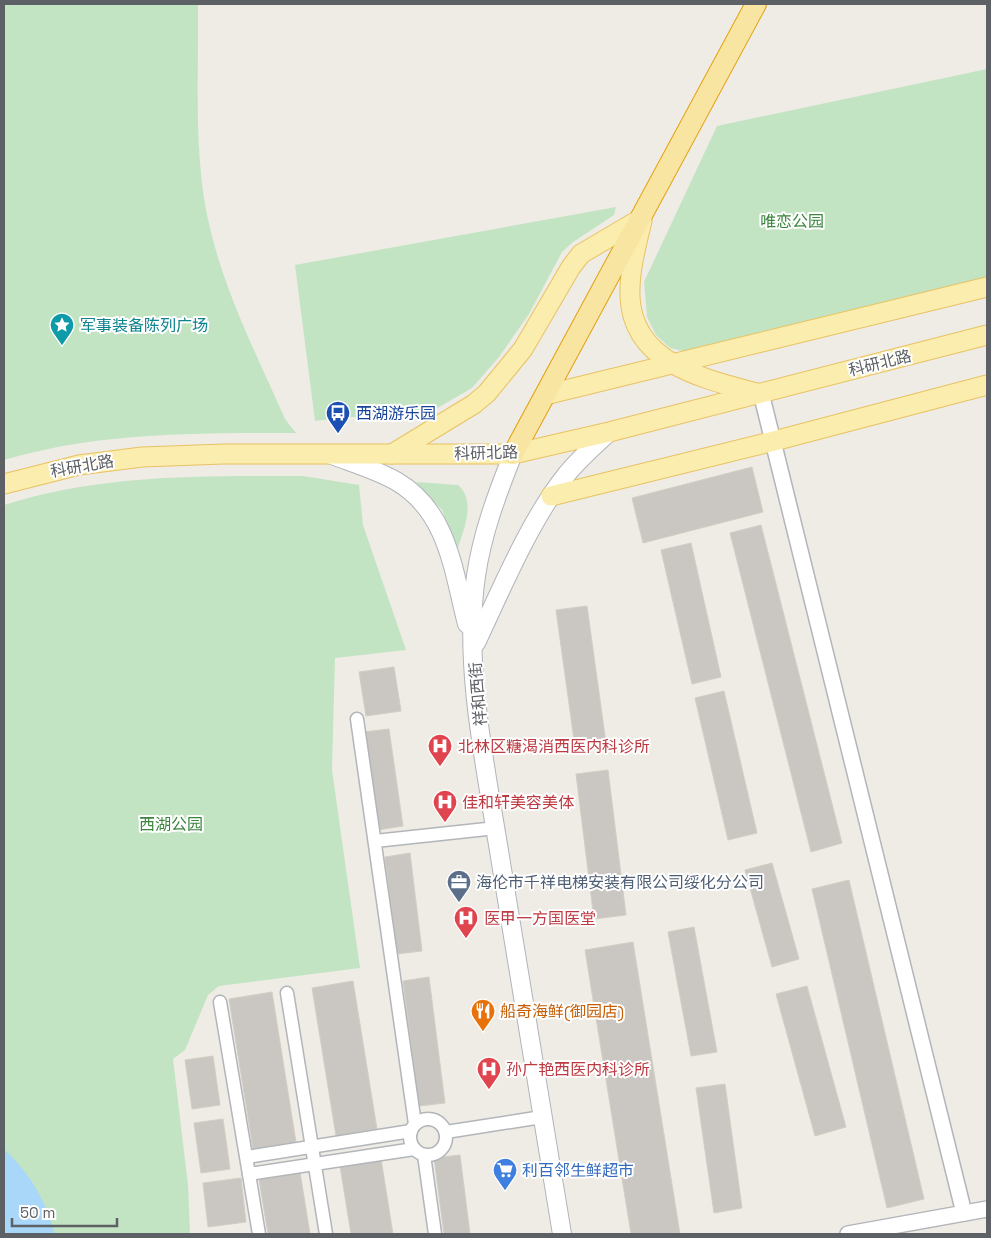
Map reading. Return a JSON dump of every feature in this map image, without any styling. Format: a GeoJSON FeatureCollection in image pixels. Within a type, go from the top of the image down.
{"type":"FeatureCollection","features":[{"type":"Feature","properties":{"kind":"highway"},"geometry":{"type":"LineString","coordinates":[[513,454],[756,4]]}},
{"type":"Feature","properties":{"kind":"main road"},"geometry":{"type":"LineString","coordinates":[[642,218],[631,275],[630,297],[633,317],[650,346],[674,365],[700,377],[761,394]]}},
{"type":"Feature","properties":{"kind":"main road"},"geometry":{"type":"LineString","coordinates":[[392,454],[474,404],[487,394],[523,349],[571,267],[581,254],[642,218]]}},
{"type":"Feature","properties":{"kind":"main road"},"geometry":{"type":"LineString","coordinates":[[545,395],[987,287]]}},
{"type":"Feature","properties":{"kind":"main road","name":"科研北路"},"geometry":{"type":"LineString","coordinates":[[4,484],[79,465],[142,457],[513,454],[761,394],[987,335]]}},
{"type":"Feature","properties":{"kind":"main road"},"geometry":{"type":"LineString","coordinates":[[551,496],[774,441],[987,385]]}},
{"type":"Feature","properties":{"kind":"main road"},"geometry":{"type":"LineString","coordinates":[[474,648],[510,573],[551,496],[586,454],[609,432]]}},
{"type":"Feature","properties":{"kind":"main road"},"geometry":{"type":"LineString","coordinates":[[332,454],[395,480],[412,491],[437,520],[445,540],[474,648]]}},
{"type":"Feature","properties":{"kind":"main road","name":"祥和西街"},"geometry":{"type":"LineString","coordinates":[[513,454],[494,500],[476,576],[473,612],[474,648],[483,744],[562,1234]]}},
{"type":"Feature","properties":{"kind":"street"},"geometry":{"type":"LineString","coordinates":[[761,394],[964,1213]]}},
{"type":"Feature","properties":{"kind":"street"},"geometry":{"type":"LineString","coordinates":[[357,719],[413,1128],[410,1141],[419,1152],[435,1234]]}},
{"type":"Feature","properties":{"kind":"street"},"geometry":{"type":"LineString","coordinates":[[375,841],[496,828]]}},
{"type":"Feature","properties":{"kind":"street"},"geometry":{"type":"LineString","coordinates":[[287,992],[326,1234]]}},
{"type":"Feature","properties":{"kind":"street"},"geometry":{"type":"LineString","coordinates":[[220,1002],[259,1234]]}},
{"type":"Feature","properties":{"kind":"street"},"geometry":{"type":"LineString","coordinates":[[446,1132],[542,1117]]}},
{"type":"Feature","properties":{"kind":"street"},"geometry":{"type":"LineString","coordinates":[[247,1157],[413,1128],[420,1120],[433,1119],[446,1132],[446,1143],[433,1155],[419,1152],[314,1164],[250,1174]]}},
{"type":"Feature","properties":{"kind":"street"},"geometry":{"type":"LineString","coordinates":[[848,1234],[987,1209]]}},
{"type":"Feature","properties":{"kind":"green space"},"geometry":{"type":"Polygon","coordinates":[[[4,4],[198,4],[199,143],[204,198],[209,224],[224,275],[242,324],[285,419],[296,433],[185,434],[112,439],[40,451],[4,460],[4,4]]]}},
{"type":"Feature","properties":{"kind":"green space","name":"唯恋公园"},"geometry":{"type":"Polygon","coordinates":[[[987,69],[987,284],[692,353],[670,348],[656,335],[647,317],[644,282],[717,126],[987,69]]]}},
{"type":"Feature","properties":{"kind":"green space"},"geometry":{"type":"Polygon","coordinates":[[[616,207],[614,215],[573,242],[562,252],[529,314],[499,357],[472,388],[422,417],[347,417],[315,421],[295,265],[616,207]]]}},
{"type":"Feature","properties":{"kind":"green space","name":"西湖公园"},"geometry":{"type":"Polygon","coordinates":[[[303,476],[359,485],[363,525],[406,650],[335,658],[332,770],[360,968],[219,986],[208,995],[185,1050],[173,1059],[188,1185],[190,1234],[4,1234],[4,505],[77,487],[114,482],[190,477],[303,476]]]}},
{"type":"Feature","properties":{"kind":"green space"},"geometry":{"type":"Polygon","coordinates":[[[416,482],[458,485],[464,492],[468,508],[457,551],[442,510],[416,482]]]}},
{"type":"Feature","properties":{"kind":"water"},"geometry":{"type":"Polygon","coordinates":[[[4,1149],[30,1178],[36,1188],[55,1234],[4,1234],[4,1149]]]}},
{"type":"Feature","properties":{"kind":"building"},"geometry":{"type":"Polygon","coordinates":[[[752,467],[763,512],[643,543],[632,498],[752,467]]]}},
{"type":"Feature","properties":{"kind":"building"},"geometry":{"type":"Polygon","coordinates":[[[761,525],[842,843],[811,852],[730,533],[761,525]]]}},
{"type":"Feature","properties":{"kind":"building"},"geometry":{"type":"Polygon","coordinates":[[[691,543],[721,677],[692,684],[661,550],[691,543]]]}},
{"type":"Feature","properties":{"kind":"building"},"geometry":{"type":"Polygon","coordinates":[[[587,606],[606,743],[575,747],[556,610],[587,606]]]}},
{"type":"Feature","properties":{"kind":"building"},"geometry":{"type":"Polygon","coordinates":[[[394,667],[401,711],[366,716],[359,672],[394,667]]]}},
{"type":"Feature","properties":{"kind":"building"},"geometry":{"type":"Polygon","coordinates":[[[724,691],[757,833],[728,840],[695,698],[724,691]]]}},
{"type":"Feature","properties":{"kind":"building"},"geometry":{"type":"Polygon","coordinates":[[[389,729],[403,826],[378,830],[364,732],[389,729]]]}},
{"type":"Feature","properties":{"kind":"building"},"geometry":{"type":"Polygon","coordinates":[[[608,770],[626,915],[594,919],[576,774],[608,770]]]}},
{"type":"Feature","properties":{"kind":"building"},"geometry":{"type":"Polygon","coordinates":[[[410,853],[422,951],[397,954],[385,857],[410,853]]]}},
{"type":"Feature","properties":{"kind":"building"},"geometry":{"type":"Polygon","coordinates":[[[772,863],[799,959],[772,967],[745,870],[772,863]]]}},
{"type":"Feature","properties":{"kind":"building"},"geometry":{"type":"Polygon","coordinates":[[[849,880],[924,1199],[887,1208],[812,889],[849,880]]]}},
{"type":"Feature","properties":{"kind":"building"},"geometry":{"type":"Polygon","coordinates":[[[694,927],[717,1052],[691,1056],[668,932],[694,927]]]}},
{"type":"Feature","properties":{"kind":"building"},"geometry":{"type":"Polygon","coordinates":[[[633,942],[680,1234],[631,1234],[585,950],[633,942]]]}},
{"type":"Feature","properties":{"kind":"building"},"geometry":{"type":"Polygon","coordinates":[[[429,977],[445,1103],[419,1106],[403,981],[429,977]]]}},
{"type":"Feature","properties":{"kind":"building"},"geometry":{"type":"Polygon","coordinates":[[[353,981],[377,1129],[336,1136],[312,988],[353,981]]]}},
{"type":"Feature","properties":{"kind":"building"},"geometry":{"type":"Polygon","coordinates":[[[807,986],[846,1127],[815,1136],[776,994],[807,986]]]}},
{"type":"Feature","properties":{"kind":"building"},"geometry":{"type":"Polygon","coordinates":[[[272,992],[296,1142],[253,1149],[229,999],[272,992]]]}},
{"type":"Feature","properties":{"kind":"building"},"geometry":{"type":"Polygon","coordinates":[[[213,1056],[220,1105],[192,1109],[185,1060],[213,1056]]]}},
{"type":"Feature","properties":{"kind":"building"},"geometry":{"type":"Polygon","coordinates":[[[725,1084],[742,1208],[714,1213],[696,1088],[725,1084]]]}},
{"type":"Feature","properties":{"kind":"building"},"geometry":{"type":"Polygon","coordinates":[[[223,1119],[230,1169],[201,1173],[194,1123],[223,1119]]]}},
{"type":"Feature","properties":{"kind":"building"},"geometry":{"type":"Polygon","coordinates":[[[460,1155],[470,1234],[444,1234],[434,1158],[460,1155]]]}},
{"type":"Feature","properties":{"kind":"building"},"geometry":{"type":"Polygon","coordinates":[[[381,1159],[393,1234],[351,1234],[340,1166],[381,1159]]]}},
{"type":"Feature","properties":{"kind":"building"},"geometry":{"type":"Polygon","coordinates":[[[300,1172],[310,1234],[268,1234],[259,1179],[300,1172]]]}},
{"type":"Feature","properties":{"kind":"building"},"geometry":{"type":"Polygon","coordinates":[[[241,1178],[246,1222],[208,1227],[203,1183],[241,1178]]]}},
{"type":"Feature","properties":{"kind":"place","name":"军事装备陈列广场"},"geometry":{"type":"Point","coordinates":[62,346]}},
{"type":"Feature","properties":{"kind":"place","name":"西湖游乐园"},"geometry":{"type":"Point","coordinates":[338,434]}},
{"type":"Feature","properties":{"kind":"place","name":"北林区糖渴消西医内科诊所"},"geometry":{"type":"Point","coordinates":[440,767]}},
{"type":"Feature","properties":{"kind":"place","name":"佳和轩美容美体"},"geometry":{"type":"Point","coordinates":[445,823]}},
{"type":"Feature","properties":{"kind":"place","name":"海伦市千祥电梯安装有限公司绥化分公司"},"geometry":{"type":"Point","coordinates":[459,903]}},
{"type":"Feature","properties":{"kind":"place","name":"医甲一方国医堂"},"geometry":{"type":"Point","coordinates":[466,939]}},
{"type":"Feature","properties":{"kind":"place","name":"船奇海鲜(御园店)"},"geometry":{"type":"Point","coordinates":[483,1032]}},
{"type":"Feature","properties":{"kind":"place","name":"孙广艳西医内科诊所"},"geometry":{"type":"Point","coordinates":[489,1090]}},
{"type":"Feature","properties":{"kind":"place","name":"利百邻生鲜超市"},"geometry":{"type":"Point","coordinates":[505,1191]}}]}
